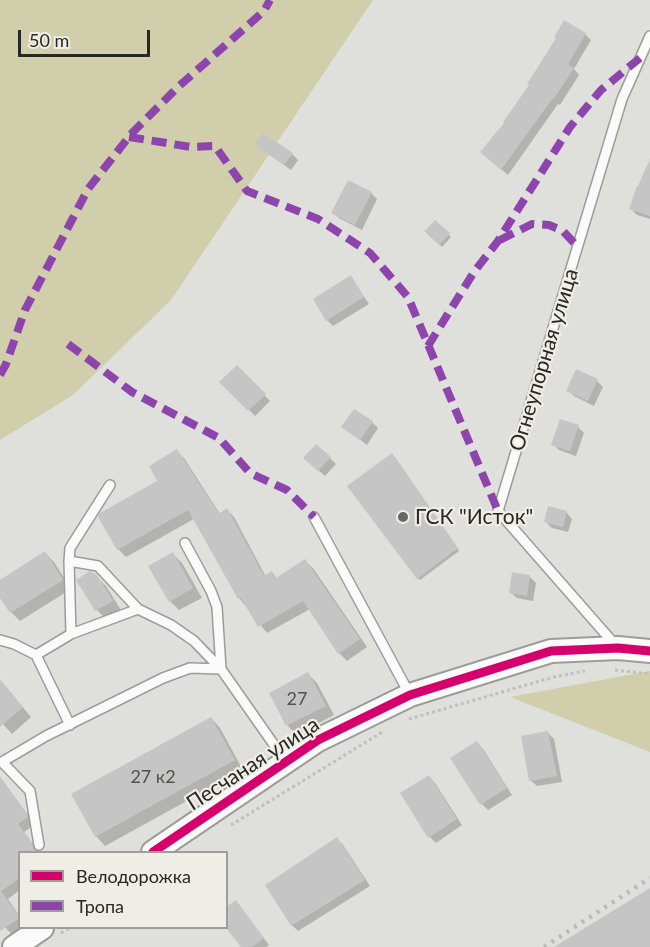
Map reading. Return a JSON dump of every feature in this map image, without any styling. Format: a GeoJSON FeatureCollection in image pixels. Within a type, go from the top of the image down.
{"type":"FeatureCollection","features":[{"type":"Feature","properties":{"kind":"street","name":"Песчаная улица"},"geometry":{"type":"LineString","coordinates":[[154,851],[318,740],[410,695],[551,651],[614,659],[650,651]]}},
{"type":"Feature","properties":{"kind":"street"},"geometry":{"type":"LineString","coordinates":[[14,947],[39,929]]}},
{"type":"Feature","properties":{"kind":"lane","name":"Огнеупорная улица"},"geometry":{"type":"LineString","coordinates":[[614,659],[498,511],[622,99],[650,36]]}},
{"type":"Feature","properties":{"kind":"lane"},"geometry":{"type":"LineString","coordinates":[[71,634],[70,548],[110,485]]}},
{"type":"Feature","properties":{"kind":"lane"},"geometry":{"type":"LineString","coordinates":[[314,517],[410,695]]}},
{"type":"Feature","properties":{"kind":"lane"},"geometry":{"type":"LineString","coordinates":[[185,543],[217,607],[221,669]]}},
{"type":"Feature","properties":{"kind":"lane"},"geometry":{"type":"LineString","coordinates":[[69,561],[98,566],[138,609],[171,625],[194,641],[221,669],[286,762]]}},
{"type":"Feature","properties":{"kind":"lane"},"geometry":{"type":"LineString","coordinates":[[36,655],[71,634],[138,609]]}},
{"type":"Feature","properties":{"kind":"lane"},"geometry":{"type":"LineString","coordinates":[[0,640],[36,655],[70,724]]}},
{"type":"Feature","properties":{"kind":"lane"},"geometry":{"type":"LineString","coordinates":[[39,844],[30,791],[1,762],[70,724],[163,678],[190,668],[221,669]]}},
{"type":"Feature","properties":{"kind":"path"},"geometry":{"type":"LineString","coordinates":[[614,659],[650,674]]}},
{"type":"Feature","properties":{"kind":"path"},"geometry":{"type":"LineString","coordinates":[[400,722],[554,677],[588,670]]}},
{"type":"Feature","properties":{"kind":"path"},"geometry":{"type":"LineString","coordinates":[[227,828],[390,728]]}},
{"type":"Feature","properties":{"kind":"shaded area"},"geometry":{"type":"Polygon","coordinates":[[[0,0],[373,0],[171,300],[73,395],[0,440],[0,0]]]}},
{"type":"Feature","properties":{"kind":"shaded area"},"geometry":{"type":"Polygon","coordinates":[[[650,671],[650,752],[510,697],[650,671]]]}},
{"type":"Feature","properties":{"kind":"building"},"geometry":{"type":"Polygon","coordinates":[[[564,20],[586,33],[568,64],[574,68],[501,170],[480,152],[504,123],[529,85],[527,84],[556,38],[554,37],[564,20]]]}},
{"type":"Feature","properties":{"kind":"building"},"geometry":{"type":"Polygon","coordinates":[[[263,133],[293,153],[284,165],[254,145],[263,133]]]}},
{"type":"Feature","properties":{"kind":"building"},"geometry":{"type":"Polygon","coordinates":[[[650,159],[650,216],[629,209],[650,159]]]}},
{"type":"Feature","properties":{"kind":"building"},"geometry":{"type":"Polygon","coordinates":[[[348,180],[372,192],[355,225],[331,213],[348,180]]]}},
{"type":"Feature","properties":{"kind":"building"},"geometry":{"type":"Polygon","coordinates":[[[435,220],[450,233],[439,245],[424,231],[435,220]]]}},
{"type":"Feature","properties":{"kind":"building"},"geometry":{"type":"Polygon","coordinates":[[[351,275],[364,297],[326,321],[313,299],[351,275]]]}},
{"type":"Feature","properties":{"kind":"building"},"geometry":{"type":"Polygon","coordinates":[[[237,365],[266,394],[248,411],[219,382],[237,365]]]}},
{"type":"Feature","properties":{"kind":"building"},"geometry":{"type":"Polygon","coordinates":[[[576,369],[598,379],[588,401],[566,391],[576,369]]]}},
{"type":"Feature","properties":{"kind":"building"},"geometry":{"type":"Polygon","coordinates":[[[354,409],[373,421],[360,440],[341,427],[354,409]]]}},
{"type":"Feature","properties":{"kind":"building"},"geometry":{"type":"Polygon","coordinates":[[[560,419],[579,425],[570,451],[551,445],[560,419]]]}},
{"type":"Feature","properties":{"kind":"building"},"geometry":{"type":"Polygon","coordinates":[[[316,444],[331,457],[318,471],[303,458],[316,444]]]}},
{"type":"Feature","properties":{"kind":"building"},"geometry":{"type":"Polygon","coordinates":[[[177,449],[219,514],[227,508],[264,576],[272,571],[276,578],[305,559],[360,639],[338,654],[303,601],[258,627],[241,598],[238,599],[188,510],[117,550],[98,517],[100,513],[157,481],[149,466],[177,449]]]}},
{"type":"Feature","properties":{"kind":"building","name":"ГСК \"Исток\""},"geometry":{"type":"Polygon","coordinates":[[[392,453],[458,548],[417,579],[347,486],[392,453]]]}},
{"type":"Feature","properties":{"kind":"building"},"geometry":{"type":"Polygon","coordinates":[[[548,506],[567,511],[563,527],[544,522],[548,506]]]}},
{"type":"Feature","properties":{"kind":"building"},"geometry":{"type":"Polygon","coordinates":[[[45,551],[63,580],[10,613],[0,598],[0,580],[45,551]]]}},
{"type":"Feature","properties":{"kind":"building"},"geometry":{"type":"Polygon","coordinates":[[[173,552],[193,588],[169,602],[148,566],[173,552]]]}},
{"type":"Feature","properties":{"kind":"building"},"geometry":{"type":"Polygon","coordinates":[[[90,571],[97,575],[113,601],[95,611],[76,580],[90,571]]]}},
{"type":"Feature","properties":{"kind":"building"},"geometry":{"type":"Polygon","coordinates":[[[512,572],[530,575],[527,596],[509,593],[512,572]]]}},
{"type":"Feature","properties":{"kind":"building"},"geometry":{"type":"Polygon","coordinates":[[[308,672],[326,706],[286,726],[269,693],[308,672]]]}},
{"type":"Feature","properties":{"kind":"building"},"geometry":{"type":"Polygon","coordinates":[[[0,679],[23,707],[0,727],[0,679]]]}},
{"type":"Feature","properties":{"kind":"building"},"geometry":{"type":"Polygon","coordinates":[[[211,717],[235,760],[95,837],[71,794],[211,717]]]}},
{"type":"Feature","properties":{"kind":"building"},"geometry":{"type":"Polygon","coordinates":[[[548,731],[557,776],[529,781],[521,736],[548,731]]]}},
{"type":"Feature","properties":{"kind":"building"},"geometry":{"type":"Polygon","coordinates":[[[477,741],[507,788],[480,805],[450,758],[477,741]]]}},
{"type":"Feature","properties":{"kind":"building"},"geometry":{"type":"Polygon","coordinates":[[[429,775],[457,819],[428,838],[400,793],[429,775]]]}},
{"type":"Feature","properties":{"kind":"building"},"geometry":{"type":"Polygon","coordinates":[[[0,777],[27,814],[28,817],[18,824],[32,843],[33,849],[37,851],[18,851],[18,879],[1,891],[18,915],[18,919],[0,931],[0,777]]]}},
{"type":"Feature","properties":{"kind":"building"},"geometry":{"type":"Polygon","coordinates":[[[337,837],[365,880],[291,926],[265,885],[337,837]]]}},
{"type":"Feature","properties":{"kind":"building"},"geometry":{"type":"Polygon","coordinates":[[[650,888],[650,947],[554,947],[650,888]]]}},
{"type":"Feature","properties":{"kind":"building"},"geometry":{"type":"Polygon","coordinates":[[[236,900],[264,938],[252,947],[241,947],[227,929],[228,906],[236,900]]]}},
{"type":"Feature","properties":{"kind":"railway"},"geometry":{"type":"LineString","coordinates":[[544,947],[650,878]]}},
{"type":"Feature","properties":{"kind":"marked path"},"geometry":{"type":"LineString","coordinates":[[0,375],[25,310],[88,189],[132,133],[178,87],[264,11],[270,0]]}},
{"type":"Feature","properties":{"kind":"marked path"},"geometry":{"type":"LineString","coordinates":[[428,346],[570,127],[601,90],[640,58]]}},
{"type":"Feature","properties":{"kind":"marked path"},"geometry":{"type":"LineString","coordinates":[[129,137],[191,147],[215,146],[247,191],[318,219],[370,253],[408,297],[498,511]]}},
{"type":"Feature","properties":{"kind":"marked path"},"geometry":{"type":"LineString","coordinates":[[500,240],[532,224],[549,225],[563,231],[578,247]]}},
{"type":"Feature","properties":{"kind":"marked path"},"geometry":{"type":"LineString","coordinates":[[68,344],[132,392],[219,438],[250,473],[287,490],[314,517]]}},
{"type":"Feature","properties":{"kind":"cycle path"},"geometry":{"type":"LineString","coordinates":[[154,851],[318,740],[410,695],[551,651],[618,648],[650,651]]}},
{"type":"Feature","properties":{"kind":"place","name":"ГСК \"Исток\""},"geometry":{"type":"Point","coordinates":[403,517]}}]}
